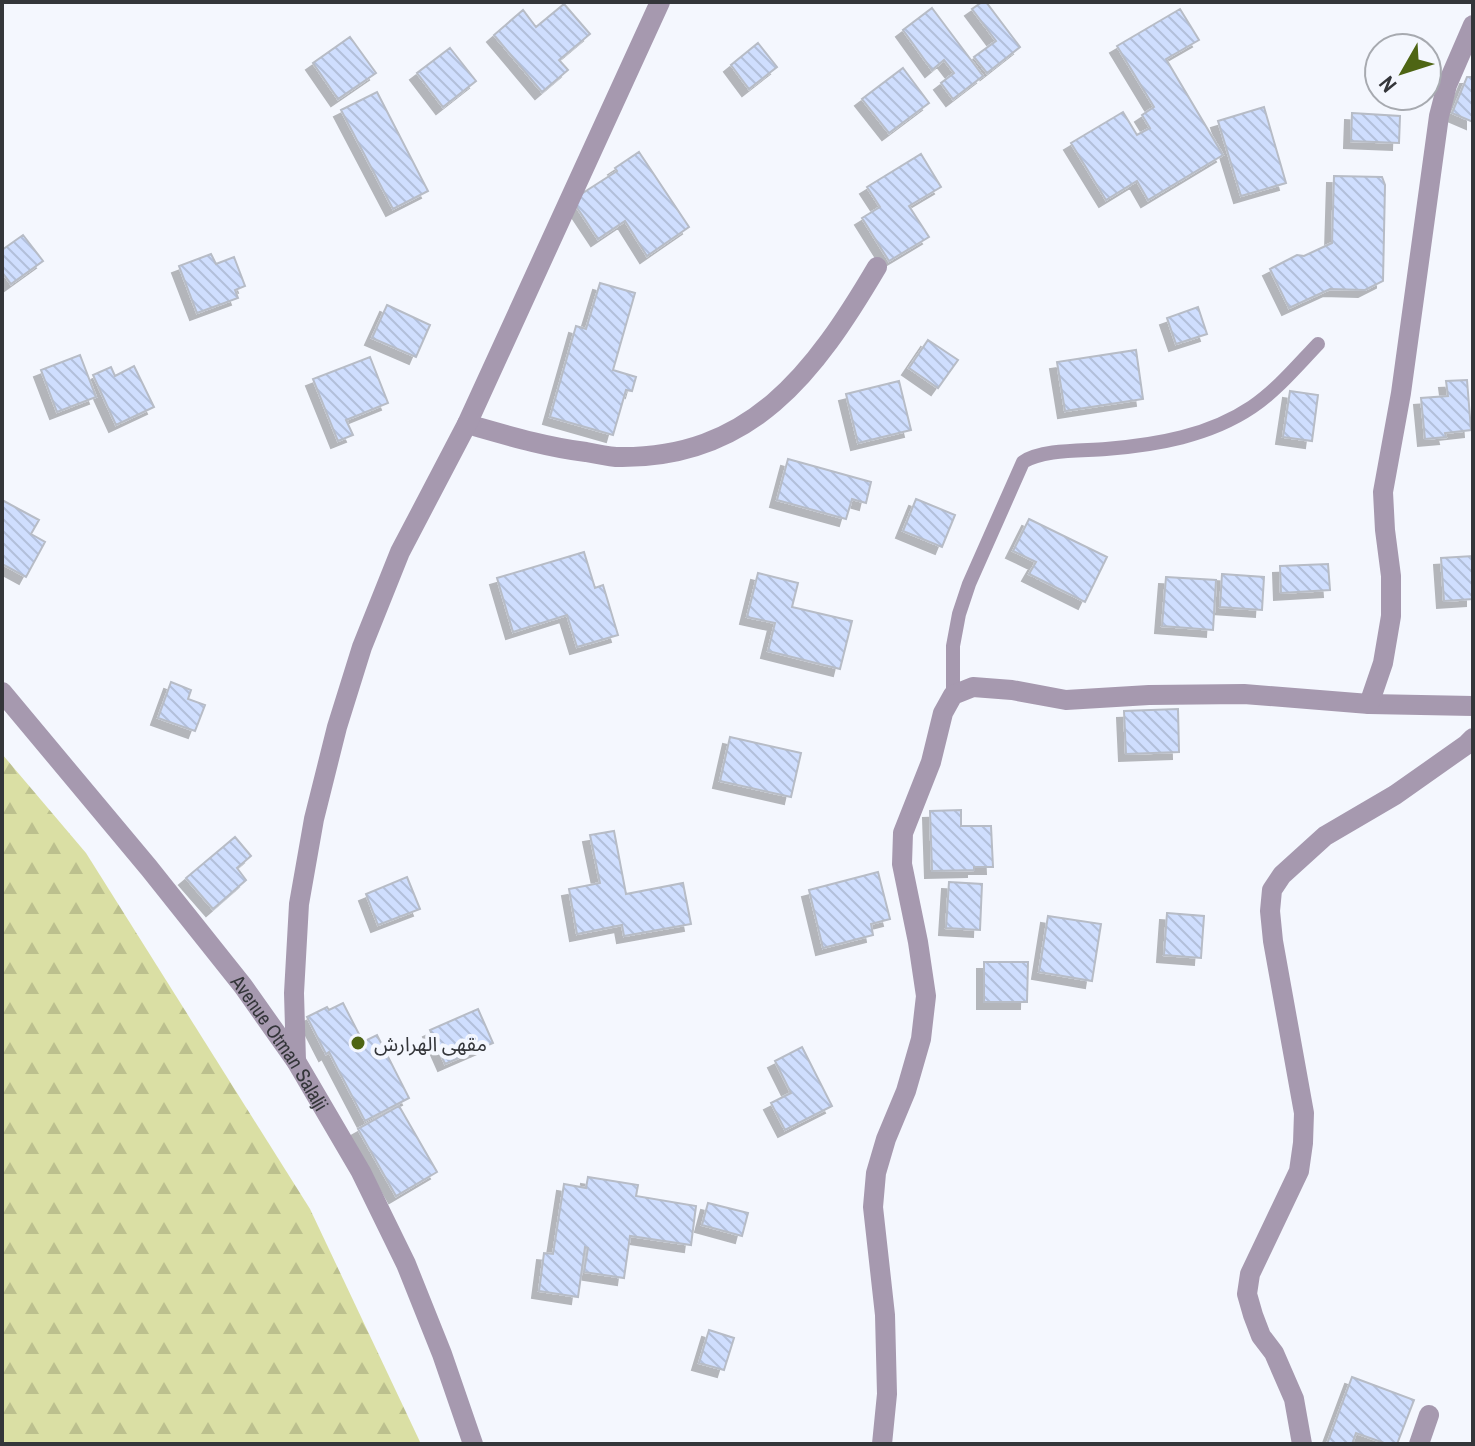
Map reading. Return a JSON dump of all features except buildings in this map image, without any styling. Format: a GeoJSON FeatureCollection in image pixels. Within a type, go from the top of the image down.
{"type":"FeatureCollection","features":[{"type":"Feature","properties":{"kind":"street"},"geometry":{"type":"LineString","coordinates":[[296,1061],[294,993],[299,904],[314,819],[337,727],[362,647],[400,552],[467,424],[660,2]]}},
{"type":"Feature","properties":{"kind":"street"},"geometry":{"type":"LineString","coordinates":[[1369,704],[1383,663],[1391,616],[1391,576],[1383,492],[1403,378],[1439,116],[1447,85],[1473,25]]}},
{"type":"Feature","properties":{"kind":"street"},"geometry":{"type":"LineString","coordinates":[[467,424],[537,443],[615,457],[660,453],[727,434],[758,417],[792,387],[845,320],[877,267]]}},
{"type":"Feature","properties":{"kind":"street"},"geometry":{"type":"LineString","coordinates":[[882,1444],[887,1394],[885,1315],[873,1207],[876,1173],[921,1039],[926,996],[902,864],[903,833],[931,762],[943,713],[953,695],[973,687],[1012,690],[1066,700],[1244,694],[1369,704],[1473,706]]}},
{"type":"Feature","properties":{"kind":"street","name":"Avenue Otman Salalji"},"geometry":{"type":"LineString","coordinates":[[2,692],[149,868],[243,986],[296,1061],[361,1172],[406,1264],[473,1444]]}},
{"type":"Feature","properties":{"kind":"street"},"geometry":{"type":"LineString","coordinates":[[1302,1444],[1294,1399],[1274,1353],[1261,1336],[1247,1294],[1250,1274],[1263,1243],[1299,1171],[1303,1143],[1304,1113],[1273,941],[1270,911],[1272,890],[1282,875],[1325,836],[1395,795],[1473,738]]}},
{"type":"Feature","properties":{"kind":"street"},"geometry":{"type":"LineString","coordinates":[[1419,1444],[1429,1415]]}},
{"type":"Feature","properties":{"kind":"lane"},"geometry":{"type":"LineString","coordinates":[[953,695],[953,646],[959,614],[969,584],[1023,462],[1038,455],[1152,444],[1214,427],[1251,407],[1288,376],[1318,344]]}},
{"type":"Feature","properties":{"kind":"green space"},"geometry":{"type":"Polygon","coordinates":[[[2,754],[86,853],[310,1209],[421,1444],[2,1444],[2,754]]]}},
{"type":"Feature","properties":{"kind":"place","name":"مقهى الهرارش"},"geometry":{"type":"Point","coordinates":[358,1043]}}]}
